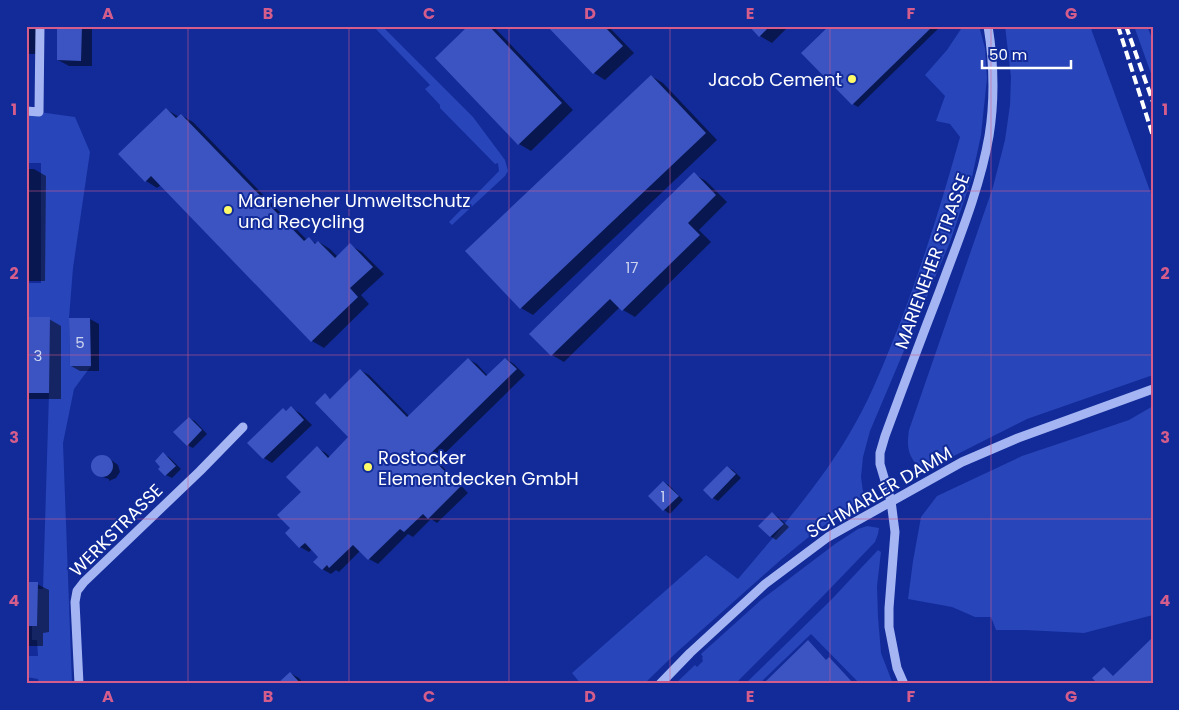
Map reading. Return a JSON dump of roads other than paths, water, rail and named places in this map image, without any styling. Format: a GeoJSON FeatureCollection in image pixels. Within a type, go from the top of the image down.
{"type":"FeatureCollection","features":[{"type":"Feature","properties":{"kind":"street"},"geometry":{"type":"LineString","coordinates":[[26,111],[39,112],[40,26]]}},
{"type":"Feature","properties":{"kind":"street","name":"MARIENEHER STRASSE"},"geometry":{"type":"LineString","coordinates":[[904,684],[897,668],[889,627],[895,532],[891,501],[880,464],[880,453],[980,178],[989,135],[992,106],[992,54],[988,26]]}},
{"type":"Feature","properties":{"kind":"street","name":"SCHMARLER DAMM"},"geometry":{"type":"LineString","coordinates":[[660,684],[690,653],[765,584],[828,537],[962,462],[1018,438],[1153,389]]}},
{"type":"Feature","properties":{"kind":"street","name":"WERKSTRASSE"},"geometry":{"type":"LineString","coordinates":[[79,684],[75,602],[77,591],[84,582],[200,471],[243,426]]}},
{"type":"Feature","properties":{"kind":"railway"},"geometry":{"type":"LineString","coordinates":[[1118,26],[1153,136]]}},
{"type":"Feature","properties":{"kind":"railway"},"geometry":{"type":"LineString","coordinates":[[1126,26],[1153,102]]}},
{"type":"Feature","properties":{"kind":"place","name":"Jacob Cement"},"geometry":{"type":"Point","coordinates":[852,79]}},
{"type":"Feature","properties":{"kind":"place","name":"Marieneher Umweltschutz und Recycling"},"geometry":{"type":"Point","coordinates":[228,210]}},
{"type":"Feature","properties":{"kind":"place","name":"Rostocker Elementdecken GmbH"},"geometry":{"type":"Point","coordinates":[368,467]}}]}
